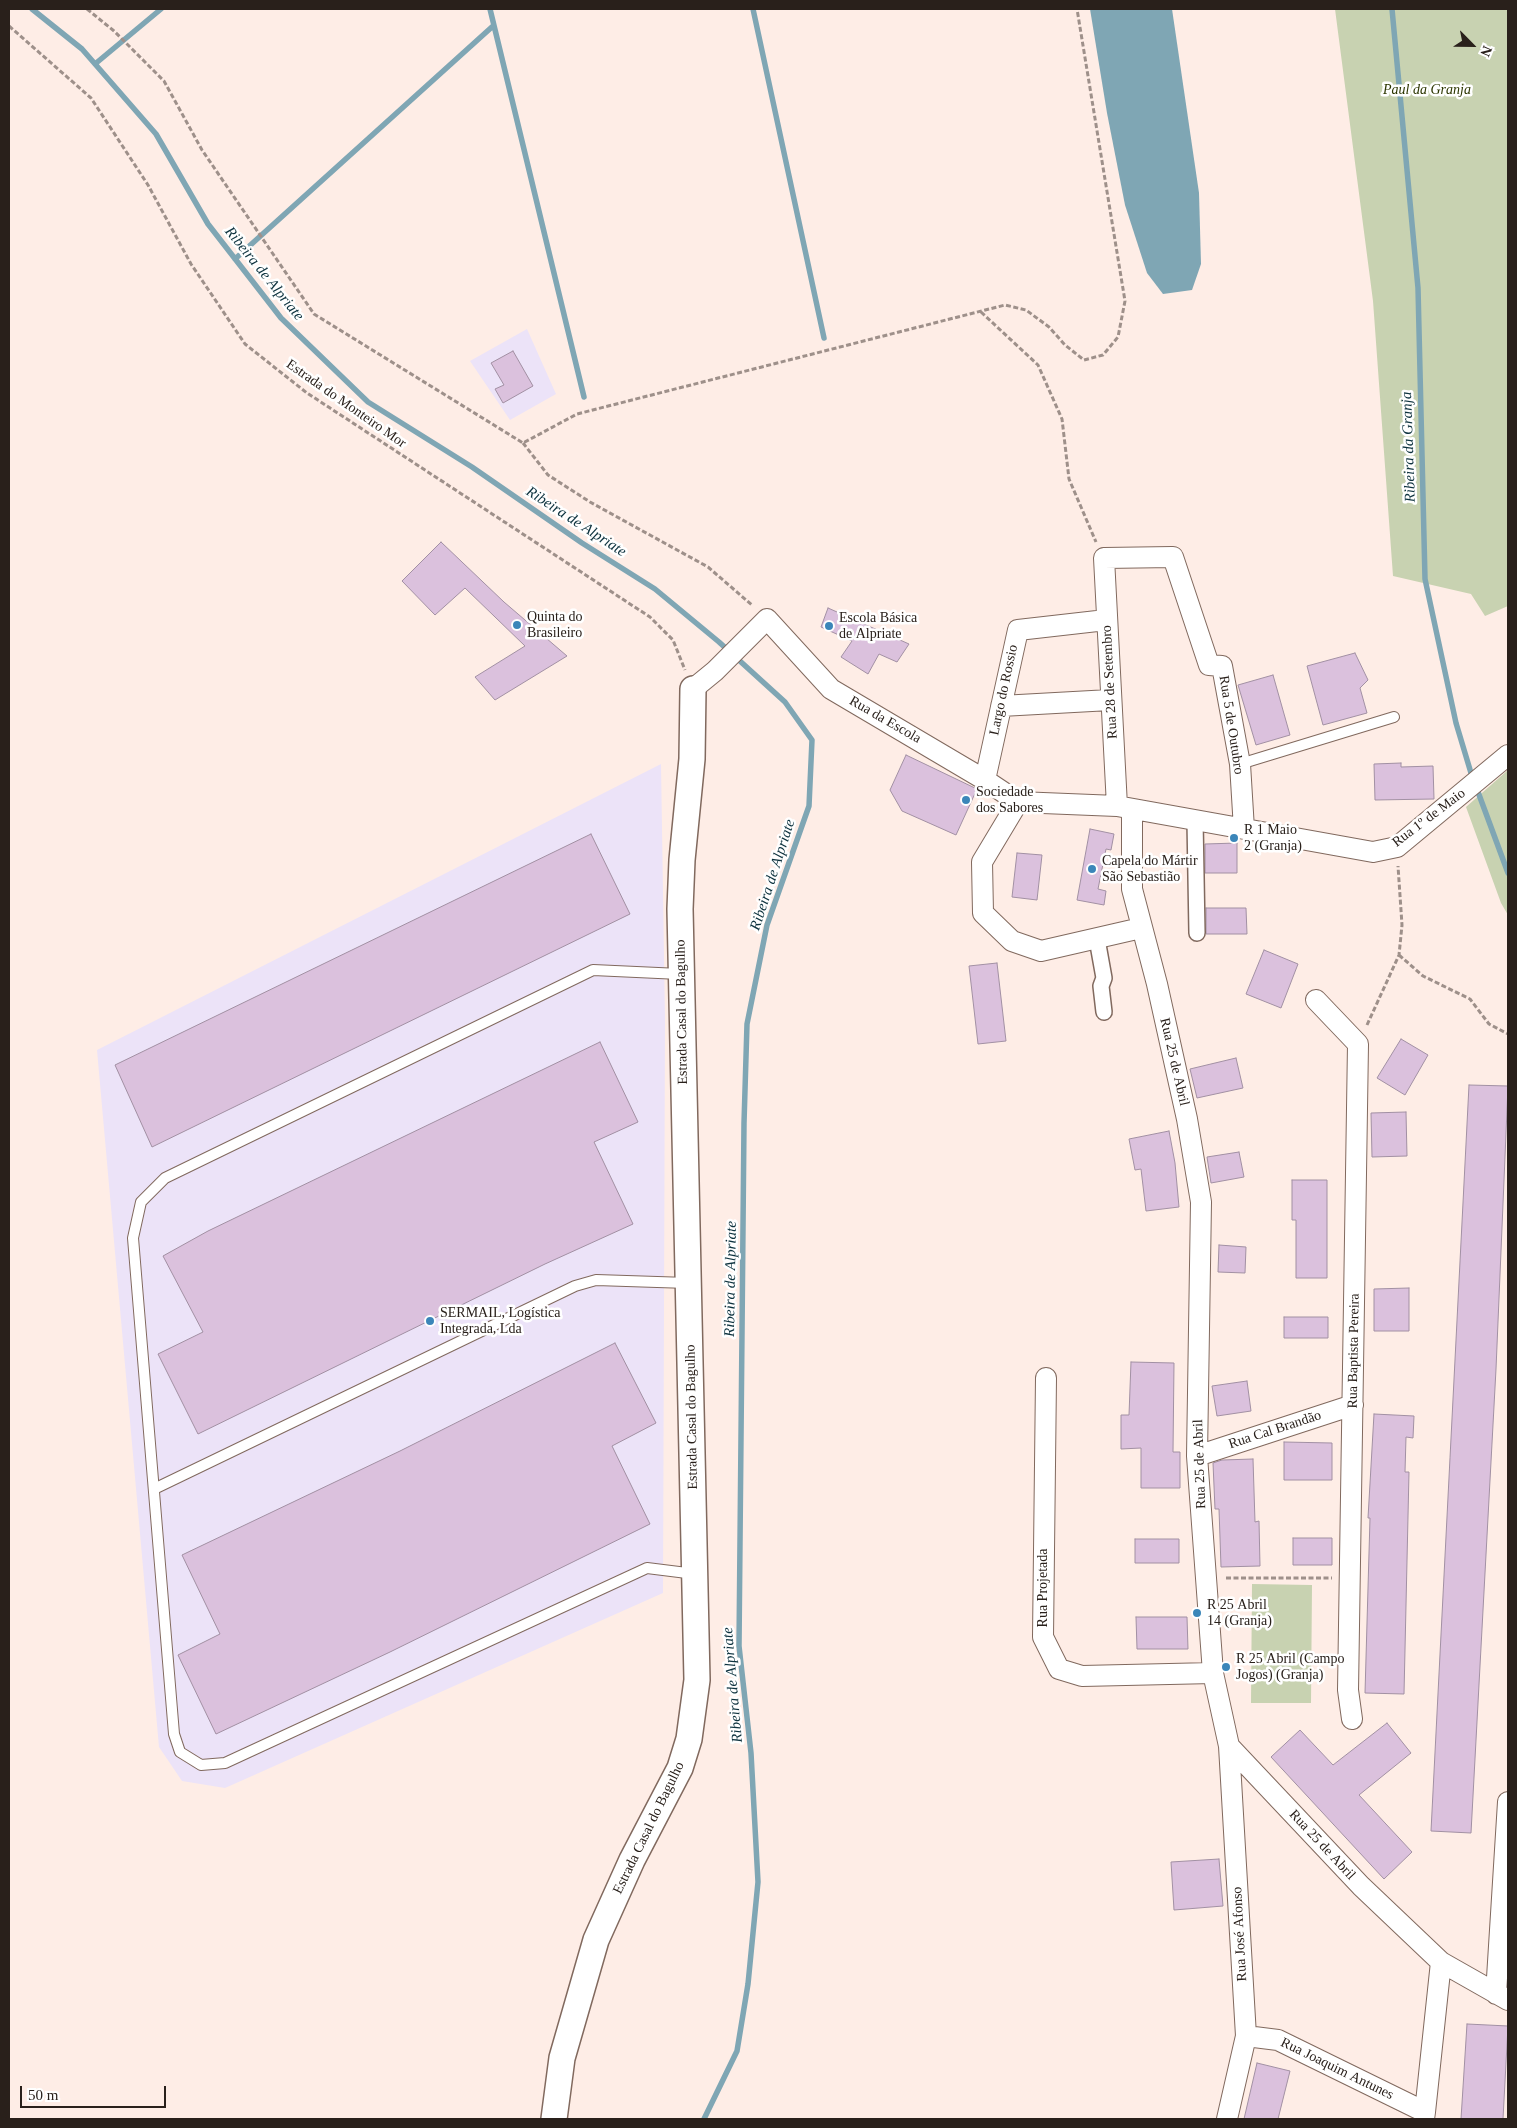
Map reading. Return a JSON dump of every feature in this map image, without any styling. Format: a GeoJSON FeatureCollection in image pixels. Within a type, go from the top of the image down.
{"type":"FeatureCollection","features":[{"type":"Feature","properties":{"kind":"street","name":"Rua 5 de Outubro"},"geometry":{"type":"LineString","coordinates":[[1104,558],[1173,557],[1209,665],[1222,666],[1240,764],[1244,830]]}},
{"type":"Feature","properties":{"kind":"street","name":"Rua 28 de Setembro"},"geometry":{"type":"LineString","coordinates":[[1104,558],[1110,700],[1125,807]]}},
{"type":"Feature","properties":{"kind":"street"},"geometry":{"type":"LineString","coordinates":[[693,689],[767,619]]}},
{"type":"Feature","properties":{"kind":"street","name":"Rua da Escola"},"geometry":{"type":"LineString","coordinates":[[767,619],[831,689],[985,780],[1018,802]]}},
{"type":"Feature","properties":{"kind":"street","name":"Largo do Rossio"},"geometry":{"type":"LineString","coordinates":[[985,780],[1018,630],[1106,620]]}},
{"type":"Feature","properties":{"kind":"street","name":"Estrada Casal do Bagulho"},"geometry":{"type":"LineString","coordinates":[[554,2119],[562,2058],[596,1940],[632,1860],[680,1768],[689,1739],[697,1680],[681,974],[682,870],[692,759],[693,689]]}},
{"type":"Feature","properties":{"kind":"street"},"geometry":{"type":"LineString","coordinates":[[1001,706],[1110,700]]}},
{"type":"Feature","properties":{"kind":"street","name":"Rua 1º de Maio"},"geometry":{"type":"LineString","coordinates":[[1125,807],[1374,852],[1397,847],[1508,755]]}},
{"type":"Feature","properties":{"kind":"street"},"geometry":{"type":"LineString","coordinates":[[1125,807],[1018,802],[982,862],[983,913],[1012,941],[1041,951],[1141,928]]}},
{"type":"Feature","properties":{"kind":"street","name":"Rua 25 de Abril"},"geometry":{"type":"LineString","coordinates":[[1125,807],[1132,889],[1157,984],[1187,1119],[1201,1202],[1197,1456],[1213,1673],[1229,1746],[1361,1886],[1441,1962],[1502,1997]]}},
{"type":"Feature","properties":{"kind":"street"},"geometry":{"type":"LineString","coordinates":[[1195,820],[1197,933]]}},
{"type":"Feature","properties":{"kind":"street"},"geometry":{"type":"LineString","coordinates":[[1097,939],[1104,978],[1101,986],[1104,1012]]}},
{"type":"Feature","properties":{"kind":"street"},"geometry":{"type":"LineString","coordinates":[[1316,1000],[1358,1044]]}},
{"type":"Feature","properties":{"kind":"street","name":"Rua Baptista Pereira"},"geometry":{"type":"LineString","coordinates":[[1352,1718],[1348,1690],[1358,1044]]}},
{"type":"Feature","properties":{"kind":"street","name":"Rua Projetada"},"geometry":{"type":"LineString","coordinates":[[1046,1378],[1043,1637],[1059,1669],[1082,1676],[1213,1673]]}},
{"type":"Feature","properties":{"kind":"street","name":"Rua Cal Brandão"},"geometry":{"type":"LineString","coordinates":[[1197,1456],[1353,1405]]}},
{"type":"Feature","properties":{"kind":"street","name":"Rua José Afonso"},"geometry":{"type":"LineString","coordinates":[[1227,2119],[1246,2036],[1229,1746]]}},
{"type":"Feature","properties":{"kind":"street"},"geometry":{"type":"LineString","coordinates":[[1502,1997],[1508,1802]]}},
{"type":"Feature","properties":{"kind":"street","name":"Rua Joaquim Antunes"},"geometry":{"type":"LineString","coordinates":[[1246,2036],[1278,2040],[1424,2116],[1441,1962]]}},
{"type":"Feature","properties":{"kind":"lane"},"geometry":{"type":"LineString","coordinates":[[1240,764],[1394,717]]}},
{"type":"Feature","properties":{"kind":"lane"},"geometry":{"type":"LineString","coordinates":[[681,974],[593,970],[165,1178],[141,1202],[134,1238],[174,1734],[180,1752],[201,1765],[225,1762],[647,1568],[695,1574]]}},
{"type":"Feature","properties":{"kind":"lane"},"geometry":{"type":"LineString","coordinates":[[154,1490],[575,1286],[596,1280],[689,1283]]}},
{"type":"Feature","properties":{"kind":"path"},"geometry":{"type":"LineString","coordinates":[[87,9],[114,31],[164,81],[202,150],[314,314],[523,443],[548,474],[590,502],[708,566],[767,619]]}},
{"type":"Feature","properties":{"kind":"path"},"geometry":{"type":"LineString","coordinates":[[523,443],[577,414],[1005,306],[1026,310],[1049,327],[1065,345],[1084,360],[1103,355],[1118,337],[1125,301],[1077,9]]}},
{"type":"Feature","properties":{"kind":"path","name":"Estrada do Monteiro Mor"},"geometry":{"type":"LineString","coordinates":[[9,26],[91,98],[148,185],[191,264],[245,344],[307,393],[650,617],[673,640],[693,689]]}},
{"type":"Feature","properties":{"kind":"path"},"geometry":{"type":"LineString","coordinates":[[980,311],[1038,365],[1062,419],[1069,479],[1104,558]]}},
{"type":"Feature","properties":{"kind":"path"},"geometry":{"type":"LineString","coordinates":[[1358,1044],[1399,955],[1402,925],[1397,847]]}},
{"type":"Feature","properties":{"kind":"path"},"geometry":{"type":"LineString","coordinates":[[1399,955],[1423,976],[1470,998],[1489,1024],[1508,1034]]}},
{"type":"Feature","properties":{"kind":"path"},"geometry":{"type":"LineString","coordinates":[[1206,1578],[1350,1578]]}},
{"type":"Feature","properties":{"kind":"shaded area"},"geometry":{"type":"Polygon","coordinates":[[[527,329],[556,394],[510,420],[470,361],[527,329]]]}},
{"type":"Feature","properties":{"kind":"shaded area"},"geometry":{"type":"Polygon","coordinates":[[[661,764],[665,1021],[663,1593],[225,1788],[182,1781],[159,1747],[97,1050],[661,764]]]}},
{"type":"Feature","properties":{"kind":"green space","name":"Paul da Granja"},"geometry":{"type":"Polygon","coordinates":[[[1335,9],[1508,9],[1508,606],[1485,616],[1471,594],[1393,576],[1373,301],[1335,9]]]}},
{"type":"Feature","properties":{"kind":"green space"},"geometry":{"type":"Polygon","coordinates":[[[1508,770],[1508,915],[1501,903],[1466,807],[1508,770]]]}},
{"type":"Feature","properties":{"kind":"green space"},"geometry":{"type":"Polygon","coordinates":[[[1252,1584],[1312,1585],[1311,1703],[1251,1703],[1252,1584]]]}},
{"type":"Feature","properties":{"kind":"water"},"geometry":{"type":"Polygon","coordinates":[[[1090,9],[1172,9],[1199,193],[1201,264],[1192,290],[1163,294],[1147,273],[1125,205],[1107,113],[1090,9]]]}},
{"type":"Feature","properties":{"kind":"building"},"geometry":{"type":"Polygon","coordinates":[[[513,351],[533,386],[503,403],[495,389],[504,385],[491,363],[513,351]]]}},
{"type":"Feature","properties":{"kind":"building","name":"Quinta do Brasileiro"},"geometry":{"type":"Polygon","coordinates":[[[441,542],[504,602],[567,656],[495,700],[475,677],[525,646],[465,588],[435,615],[402,581],[441,542]]]}},
{"type":"Feature","properties":{"kind":"building"},"geometry":{"type":"Polygon","coordinates":[[[828,608],[909,644],[897,662],[879,654],[868,674],[841,657],[852,641],[821,627],[828,608]]]}},
{"type":"Feature","properties":{"kind":"building"},"geometry":{"type":"Polygon","coordinates":[[[1355,653],[1368,680],[1360,688],[1367,713],[1323,725],[1307,666],[1355,653]]]}},
{"type":"Feature","properties":{"kind":"building"},"geometry":{"type":"Polygon","coordinates":[[[1273,675],[1290,735],[1256,745],[1238,685],[1273,675]]]}},
{"type":"Feature","properties":{"kind":"building"},"geometry":{"type":"Polygon","coordinates":[[[906,755],[977,789],[956,835],[902,811],[890,790],[906,755]]]}},
{"type":"Feature","properties":{"kind":"building"},"geometry":{"type":"Polygon","coordinates":[[[1401,763],[1401,767],[1433,766],[1434,799],[1375,800],[1374,764],[1401,763]]]}},
{"type":"Feature","properties":{"kind":"building","name":"Capela do Mártir São Sebastião"},"geometry":{"type":"Polygon","coordinates":[[[1090,829],[1114,834],[1111,850],[1106,849],[1098,889],[1106,891],[1104,905],[1077,900],[1090,829]]]}},
{"type":"Feature","properties":{"kind":"building"},"geometry":{"type":"Polygon","coordinates":[[[591,834],[630,914],[152,1147],[115,1065],[591,834]]]}},
{"type":"Feature","properties":{"kind":"building"},"geometry":{"type":"Polygon","coordinates":[[[1237,843],[1237,873],[1205,873],[1205,844],[1237,843]]]}},
{"type":"Feature","properties":{"kind":"building"},"geometry":{"type":"Polygon","coordinates":[[[1017,853],[1042,855],[1037,900],[1012,897],[1017,853]]]}},
{"type":"Feature","properties":{"kind":"building"},"geometry":{"type":"Polygon","coordinates":[[[1206,908],[1246,908],[1247,934],[1206,934],[1206,908]]]}},
{"type":"Feature","properties":{"kind":"building"},"geometry":{"type":"Polygon","coordinates":[[[1264,950],[1298,964],[1281,1008],[1246,994],[1264,950]]]}},
{"type":"Feature","properties":{"kind":"building"},"geometry":{"type":"Polygon","coordinates":[[[997,963],[1006,1041],[978,1044],[969,966],[997,963]]]}},
{"type":"Feature","properties":{"kind":"building"},"geometry":{"type":"Polygon","coordinates":[[[1401,1039],[1428,1055],[1405,1095],[1377,1078],[1401,1039]]]}},
{"type":"Feature","properties":{"kind":"building"},"geometry":{"type":"Polygon","coordinates":[[[600,1042],[638,1122],[594,1142],[633,1224],[545,1264],[198,1434],[158,1354],[203,1332],[163,1256],[208,1231],[600,1042]]]}},
{"type":"Feature","properties":{"kind":"building"},"geometry":{"type":"Polygon","coordinates":[[[1236,1058],[1243,1088],[1197,1098],[1190,1069],[1236,1058]]]}},
{"type":"Feature","properties":{"kind":"building"},"geometry":{"type":"Polygon","coordinates":[[[1469,1085],[1508,1086],[1496,1369],[1471,1833],[1431,1831],[1469,1085]]]}},
{"type":"Feature","properties":{"kind":"building"},"geometry":{"type":"Polygon","coordinates":[[[1406,1112],[1407,1156],[1372,1157],[1371,1113],[1406,1112]]]}},
{"type":"Feature","properties":{"kind":"building"},"geometry":{"type":"Polygon","coordinates":[[[1169,1131],[1175,1163],[1179,1207],[1146,1211],[1141,1169],[1135,1170],[1129,1139],[1169,1131]]]}},
{"type":"Feature","properties":{"kind":"building"},"geometry":{"type":"Polygon","coordinates":[[[1239,1152],[1244,1177],[1211,1183],[1207,1157],[1239,1152]]]}},
{"type":"Feature","properties":{"kind":"building"},"geometry":{"type":"Polygon","coordinates":[[[1292,1180],[1327,1180],[1327,1278],[1296,1278],[1296,1220],[1292,1220],[1292,1180]]]}},
{"type":"Feature","properties":{"kind":"building"},"geometry":{"type":"Polygon","coordinates":[[[1219,1245],[1246,1247],[1245,1273],[1218,1272],[1219,1245]]]}},
{"type":"Feature","properties":{"kind":"building"},"geometry":{"type":"Polygon","coordinates":[[[1409,1288],[1409,1331],[1374,1331],[1374,1289],[1409,1288]]]}},
{"type":"Feature","properties":{"kind":"building"},"geometry":{"type":"Polygon","coordinates":[[[1284,1317],[1328,1317],[1328,1338],[1284,1338],[1284,1317]]]}},
{"type":"Feature","properties":{"kind":"building"},"geometry":{"type":"Polygon","coordinates":[[[615,1343],[656,1423],[612,1446],[650,1524],[390,1652],[216,1734],[178,1655],[220,1634],[182,1555],[400,1451],[615,1343]]]}},
{"type":"Feature","properties":{"kind":"building"},"geometry":{"type":"Polygon","coordinates":[[[1131,1362],[1174,1363],[1173,1452],[1180,1452],[1180,1488],[1141,1488],[1141,1448],[1121,1449],[1121,1415],[1129,1415],[1131,1362]]]}},
{"type":"Feature","properties":{"kind":"building"},"geometry":{"type":"Polygon","coordinates":[[[1247,1381],[1251,1411],[1217,1416],[1212,1386],[1247,1381]]]}},
{"type":"Feature","properties":{"kind":"building"},"geometry":{"type":"Polygon","coordinates":[[[1374,1414],[1414,1416],[1413,1438],[1406,1437],[1405,1472],[1409,1472],[1404,1694],[1365,1693],[1370,1518],[1368,1518],[1374,1414]]]}},
{"type":"Feature","properties":{"kind":"building"},"geometry":{"type":"Polygon","coordinates":[[[1284,1442],[1332,1443],[1332,1480],[1284,1480],[1284,1442]]]}},
{"type":"Feature","properties":{"kind":"building"},"geometry":{"type":"Polygon","coordinates":[[[1253,1459],[1255,1522],[1259,1521],[1260,1566],[1221,1567],[1219,1509],[1215,1509],[1213,1463],[1222,1460],[1253,1459]]]}},
{"type":"Feature","properties":{"kind":"building"},"geometry":{"type":"Polygon","coordinates":[[[1293,1538],[1332,1538],[1332,1565],[1293,1565],[1293,1538]]]}},
{"type":"Feature","properties":{"kind":"building"},"geometry":{"type":"Polygon","coordinates":[[[1135,1539],[1179,1539],[1179,1563],[1135,1563],[1135,1539]]]}},
{"type":"Feature","properties":{"kind":"building"},"geometry":{"type":"Polygon","coordinates":[[[1136,1617],[1187,1617],[1188,1649],[1137,1649],[1136,1617]]]}},
{"type":"Feature","properties":{"kind":"building"},"geometry":{"type":"Polygon","coordinates":[[[1387,1723],[1411,1753],[1359,1795],[1412,1852],[1384,1879],[1271,1757],[1300,1730],[1333,1765],[1387,1723]]]}},
{"type":"Feature","properties":{"kind":"building"},"geometry":{"type":"Polygon","coordinates":[[[1219,1859],[1223,1906],[1174,1910],[1171,1862],[1219,1859]]]}},
{"type":"Feature","properties":{"kind":"building"},"geometry":{"type":"Polygon","coordinates":[[[1467,2024],[1508,2026],[1503,2119],[1461,2119],[1467,2024]]]}},
{"type":"Feature","properties":{"kind":"building"},"geometry":{"type":"Polygon","coordinates":[[[1257,2063],[1290,2071],[1278,2119],[1244,2119],[1257,2063]]]}},
{"type":"Feature","properties":{"kind":"waterway","name":"Ribeira de Alpriate"},"geometry":{"type":"LineString","coordinates":[[32,9],[82,49],[156,134],[208,224],[281,318],[368,402],[472,467],[582,543],[655,589],[719,642],[785,702],[812,740],[809,806],[767,925],[747,1024],[744,1123],[739,1646],[751,1753],[758,1882],[748,1984],[737,2051],[704,2119]]}},
{"type":"Feature","properties":{"kind":"waterway"},"geometry":{"type":"LineString","coordinates":[[95,64],[161,9]]}},
{"type":"Feature","properties":{"kind":"waterway"},"geometry":{"type":"LineString","coordinates":[[490,9],[584,397]]}},
{"type":"Feature","properties":{"kind":"waterway"},"geometry":{"type":"LineString","coordinates":[[753,9],[824,338]]}},
{"type":"Feature","properties":{"kind":"waterway","name":"Ribeira da Granja"},"geometry":{"type":"LineString","coordinates":[[1392,9],[1418,288],[1425,579],[1456,723],[1471,773],[1508,873]]}},
{"type":"Feature","properties":{"kind":"waterway"},"geometry":{"type":"LineString","coordinates":[[235,259],[493,26]]}},
{"type":"Feature","properties":{"kind":"place","name":"Quinta do Brasileiro"},"geometry":{"type":"Point","coordinates":[517,625]}},
{"type":"Feature","properties":{"kind":"place","name":"Escola Básica de Alpriate"},"geometry":{"type":"Point","coordinates":[829,626]}},
{"type":"Feature","properties":{"kind":"place","name":"Sociedade dos Sabores"},"geometry":{"type":"Point","coordinates":[966,800]}},
{"type":"Feature","properties":{"kind":"place","name":"R 1 Maio 2 (Granja)"},"geometry":{"type":"Point","coordinates":[1234,838]}},
{"type":"Feature","properties":{"kind":"place","name":"Capela do Mártir São Sebastião"},"geometry":{"type":"Point","coordinates":[1092,869]}},
{"type":"Feature","properties":{"kind":"place","name":"SERMAIL, Logística Integrada, Lda"},"geometry":{"type":"Point","coordinates":[430,1321]}},
{"type":"Feature","properties":{"kind":"place","name":"R 25 Abril 14 (Granja)"},"geometry":{"type":"Point","coordinates":[1197,1613]}},
{"type":"Feature","properties":{"kind":"place","name":"R 25 Abril (Campo Jogos) (Granja)"},"geometry":{"type":"Point","coordinates":[1226,1667]}}]}
